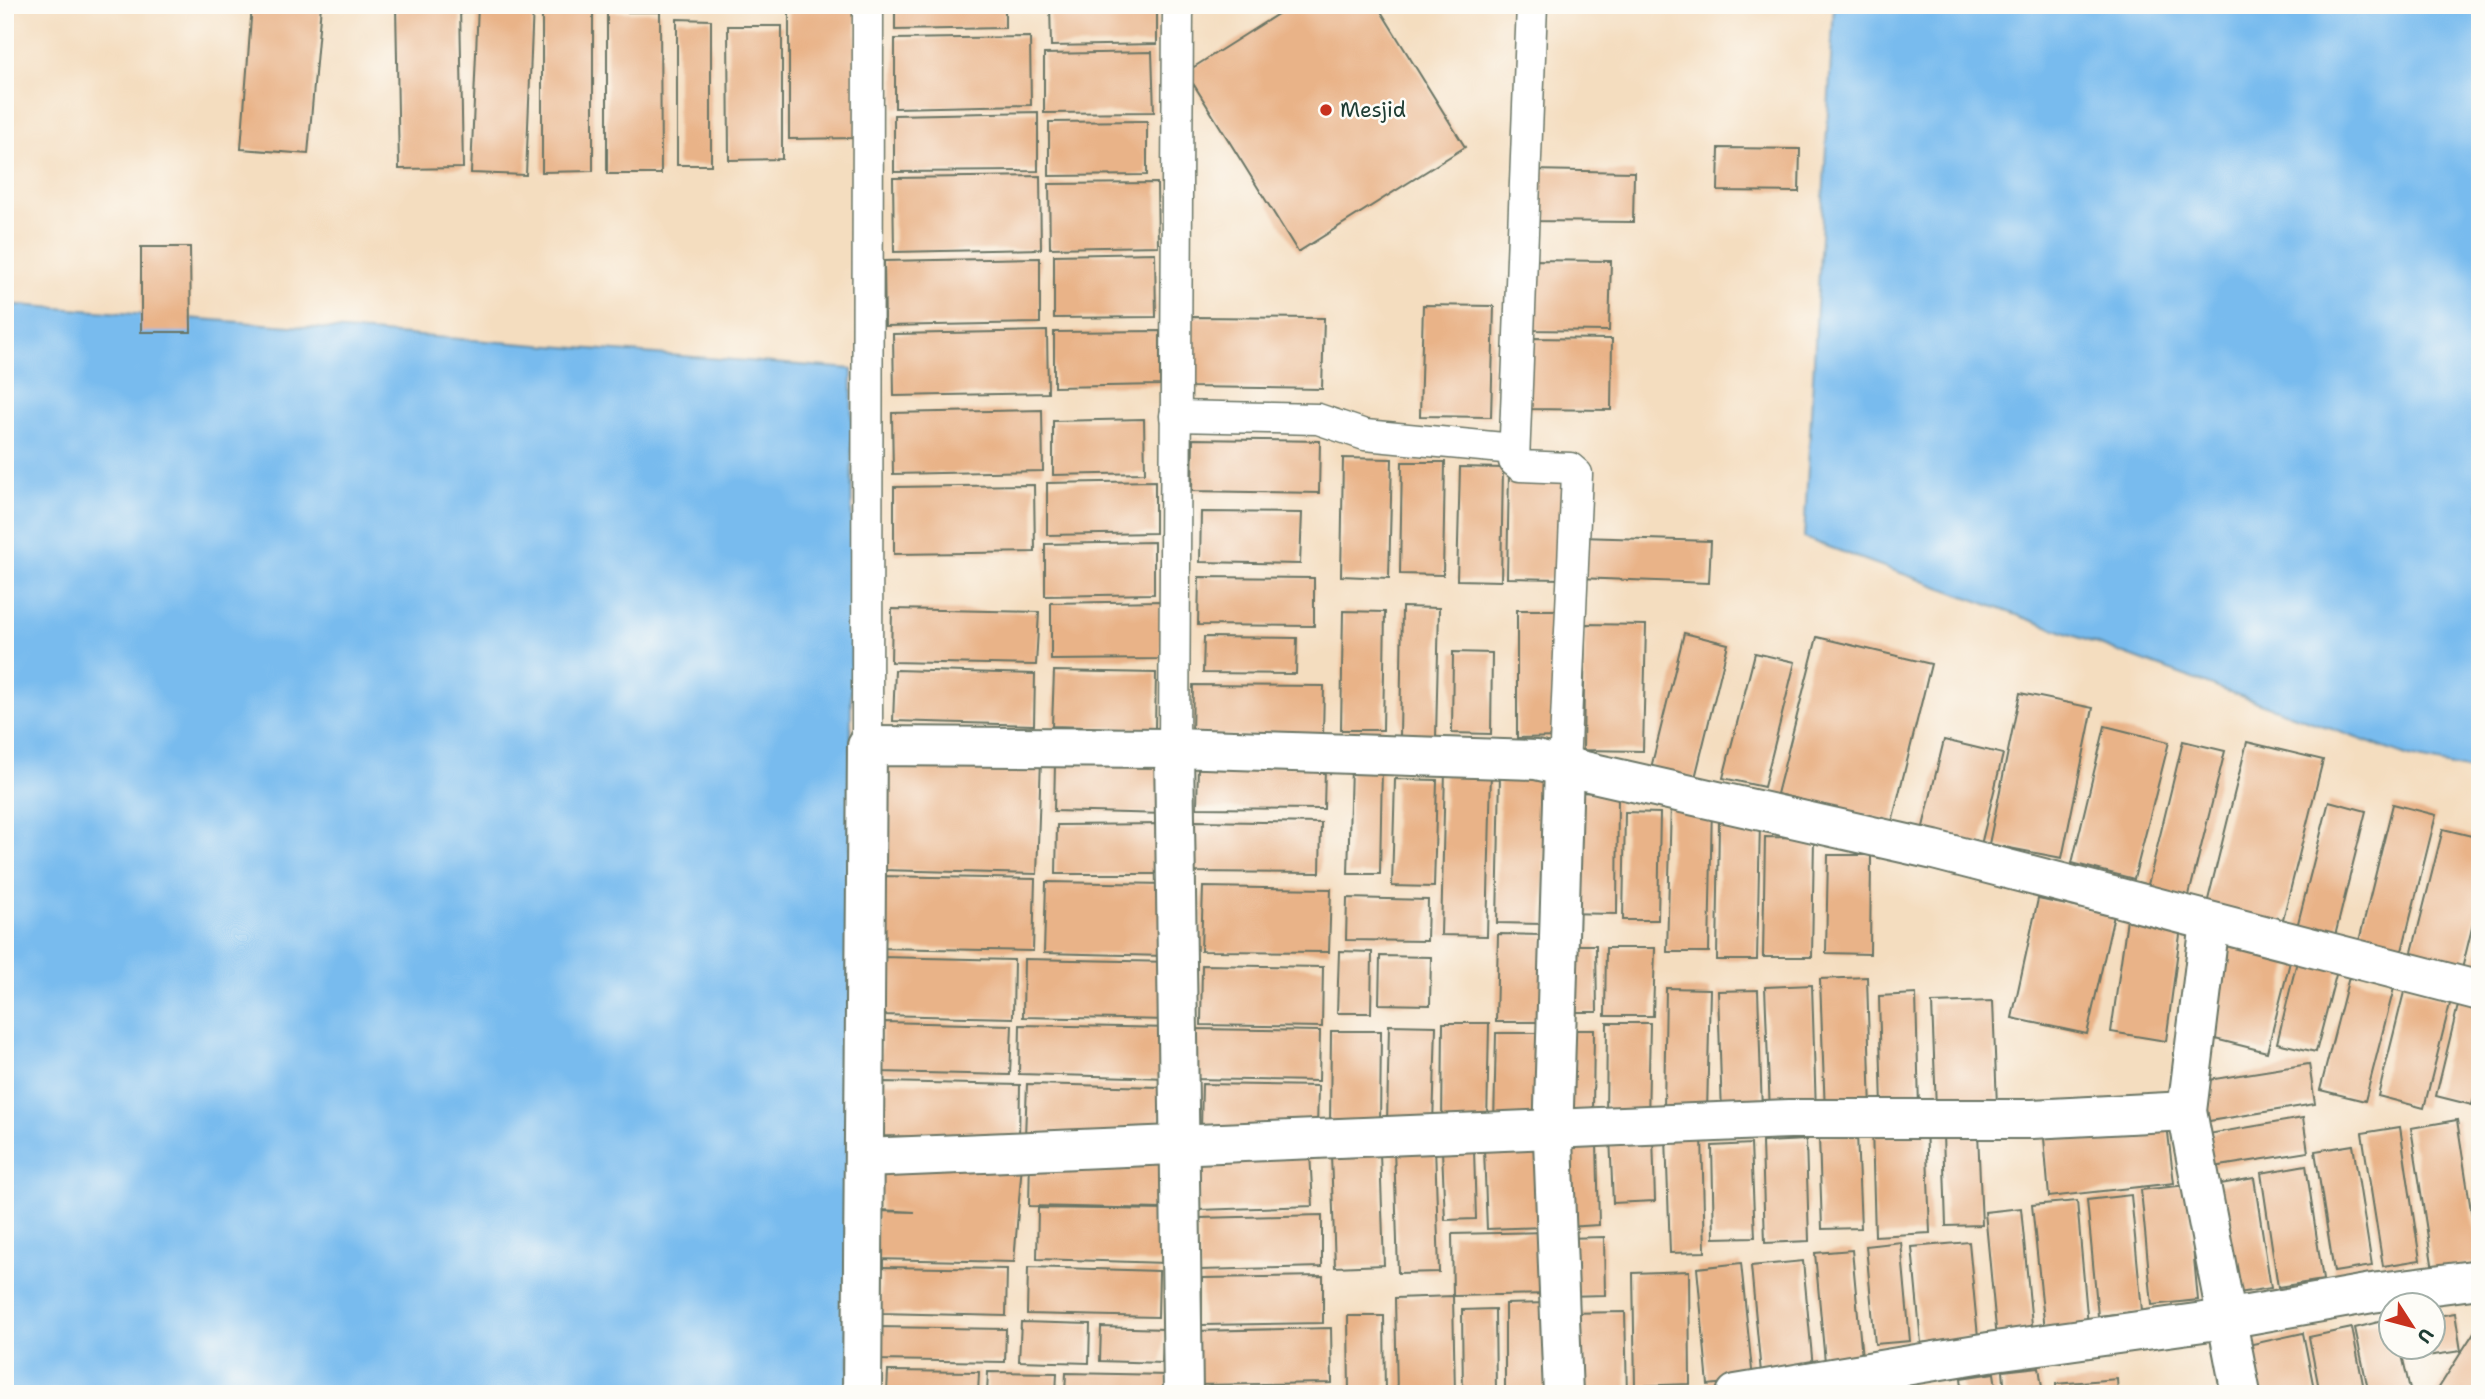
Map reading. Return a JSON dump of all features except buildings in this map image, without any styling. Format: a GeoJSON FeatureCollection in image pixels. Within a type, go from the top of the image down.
{"type":"FeatureCollection","features":[{"type":"Feature","properties":{"kind":"street"},"geometry":{"type":"LineString","coordinates":[[862,1394],[867,746],[1174,748],[1536,760],[1934,850],[2480,991]]}},
{"type":"Feature","properties":{"kind":"street"},"geometry":{"type":"LineString","coordinates":[[1174,748],[1183,1394]]}},
{"type":"Feature","properties":{"kind":"street"},"geometry":{"type":"LineString","coordinates":[[1563,1394],[1553,1129],[1564,767]]}},
{"type":"Feature","properties":{"kind":"street"},"geometry":{"type":"LineString","coordinates":[[2210,922],[2187,1111],[2241,1394]]}},
{"type":"Feature","properties":{"kind":"street"},"geometry":{"type":"LineString","coordinates":[[864,1158],[1790,1119],[2032,1119],[2187,1111]]}},
{"type":"Feature","properties":{"kind":"street"},"geometry":{"type":"LineString","coordinates":[[1736,1394],[1996,1351],[2480,1279]]}},
{"type":"Feature","properties":{"kind":"lane"},"geometry":{"type":"LineString","coordinates":[[867,746],[868,5]]}},
{"type":"Feature","properties":{"kind":"lane"},"geometry":{"type":"LineString","coordinates":[[1174,748],[1178,5]]}},
{"type":"Feature","properties":{"kind":"lane"},"geometry":{"type":"LineString","coordinates":[[1532,5],[1514,461],[1520,466],[1570,468],[1577,474],[1564,767]]}},
{"type":"Feature","properties":{"kind":"lane"},"geometry":{"type":"LineString","coordinates":[[1175,415],[1318,419],[1365,435],[1514,449]]}},
{"type":"Feature","properties":{"kind":"water"},"geometry":{"type":"Polygon","coordinates":[[[1834,5],[2480,5],[2480,772],[2409,757],[1804,538],[1834,5]]]}},
{"type":"Feature","properties":{"kind":"water"},"geometry":{"type":"Polygon","coordinates":[[[5,304],[852,369],[849,1394],[5,1394],[5,304]]]}},
{"type":"Feature","properties":{"kind":"place","name":"Mesjid"},"geometry":{"type":"Point","coordinates":[1326,110]}}]}
